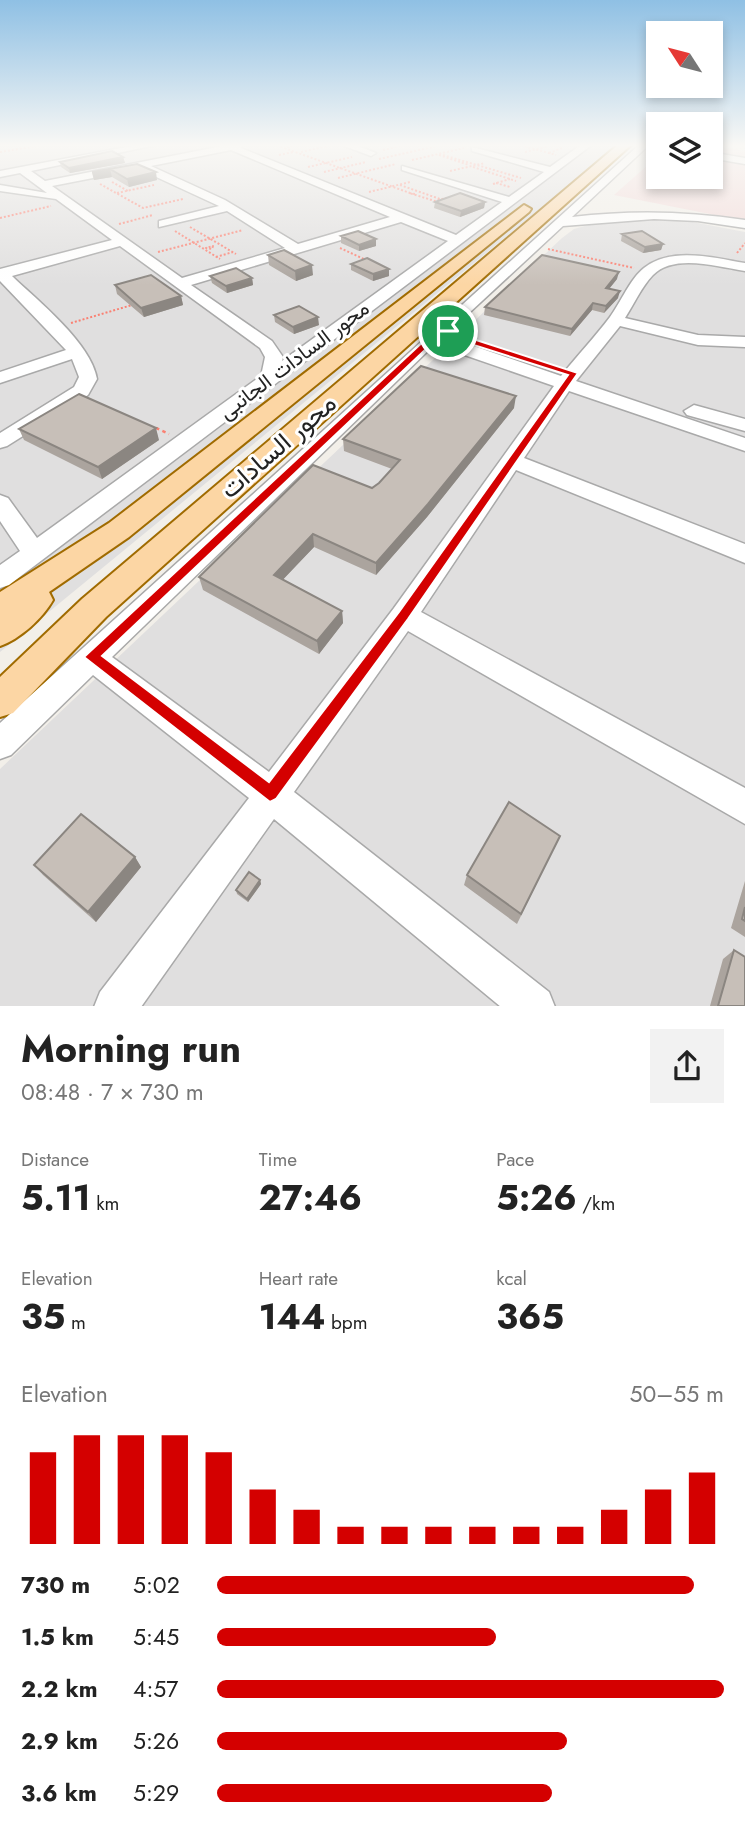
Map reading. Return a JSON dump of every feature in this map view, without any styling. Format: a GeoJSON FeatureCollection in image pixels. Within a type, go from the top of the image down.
{"type":"FeatureCollection","features":[{"type":"Feature","properties":{"kind":"main road","name":"محور السادات"},"geometry":{"type":"LineString","coordinates":[[0,608],[119,530],[382,320],[494,223],[537,191]]}},
{"type":"Feature","properties":{"kind":"main road","name":"محور السادات"},"geometry":{"type":"LineString","coordinates":[[0,701],[94,608],[483,279],[557,191]]}},
{"type":"Feature","properties":{"kind":"main road"},"geometry":{"type":"LineString","coordinates":[[356,313],[382,320]]}},
{"type":"Feature","properties":{"kind":"main road"},"geometry":{"type":"LineString","coordinates":[[0,632],[119,530]]}},
{"type":"Feature","properties":{"kind":"main road"},"geometry":{"type":"LineString","coordinates":[[0,680],[94,608]]}},
{"type":"Feature","properties":{"kind":"street"},"geometry":{"type":"LineString","coordinates":[[14,191],[63,201]]}},
{"type":"Feature","properties":{"kind":"street"},"geometry":{"type":"LineString","coordinates":[[49,191],[262,342],[274,357],[269,379]]}},
{"type":"Feature","properties":{"kind":"street"},"geometry":{"type":"LineString","coordinates":[[196,191],[296,249]]}},
{"type":"Feature","properties":{"kind":"street"},"geometry":{"type":"LineString","coordinates":[[334,191],[457,240]]}},
{"type":"Feature","properties":{"kind":"street"},"geometry":{"type":"LineString","coordinates":[[479,191],[511,201]]}},
{"type":"Feature","properties":{"kind":"street","name":"محور السادات الجانبى"},"geometry":{"type":"LineString","coordinates":[[0,578],[457,240],[494,223],[511,201],[525,191]]}},
{"type":"Feature","properties":{"kind":"street","name":"محور السادات الجانبى"},"geometry":{"type":"LineString","coordinates":[[0,744],[444,327],[483,279],[534,246],[562,222],[575,191]]}},
{"type":"Feature","properties":{"kind":"street"},"geometry":{"type":"LineString","coordinates":[[163,224],[228,207]]}},
{"type":"Feature","properties":{"kind":"street"},"geometry":{"type":"LineString","coordinates":[[562,222],[614,215],[660,214],[745,224]]}},
{"type":"Feature","properties":{"kind":"street"},"geometry":{"type":"LineString","coordinates":[[181,283],[401,219]]}},
{"type":"Feature","properties":{"kind":"street"},"geometry":{"type":"LineString","coordinates":[[0,442],[75,395],[87,384],[88,373],[77,352],[1,274],[121,242]]}},
{"type":"Feature","properties":{"kind":"street"},"geometry":{"type":"LineString","coordinates":[[115,1006],[404,615],[569,378],[616,320],[648,271],[663,263],[682,260],[715,261],[745,267]]}},
{"type":"Feature","properties":{"kind":"street"},"geometry":{"type":"LineString","coordinates":[[616,320],[698,340],[745,342]]}},
{"type":"Feature","properties":{"kind":"street"},"geometry":{"type":"LineString","coordinates":[[444,327],[457,337],[745,445]]}},
{"type":"Feature","properties":{"kind":"street"},"geometry":{"type":"LineString","coordinates":[[262,342],[292,347],[317,342]]}},
{"type":"Feature","properties":{"kind":"street"},"geometry":{"type":"LineString","coordinates":[[428,342],[453,345],[745,425]]}},
{"type":"Feature","properties":{"kind":"street"},"geometry":{"type":"LineString","coordinates":[[0,378],[77,352]]}},
{"type":"Feature","properties":{"kind":"street"},"geometry":{"type":"LineString","coordinates":[[513,461],[745,554]]}},
{"type":"Feature","properties":{"kind":"street"},"geometry":{"type":"LineString","coordinates":[[0,503],[34,553]]}},
{"type":"Feature","properties":{"kind":"street"},"geometry":{"type":"LineString","coordinates":[[404,615],[745,807]]}},
{"type":"Feature","properties":{"kind":"street"},"geometry":{"type":"LineString","coordinates":[[92,657],[270,793],[534,1006]]}},
{"type":"Feature","properties":{"kind":"path"},"geometry":{"type":"LineString","coordinates":[[113,191],[143,208],[204,194]]}},
{"type":"Feature","properties":{"kind":"path"},"geometry":{"type":"LineString","coordinates":[[117,193],[125,191]]}},
{"type":"Feature","properties":{"kind":"path"},"geometry":{"type":"LineString","coordinates":[[349,197],[373,191]]}},
{"type":"Feature","properties":{"kind":"path"},"geometry":{"type":"LineString","coordinates":[[405,191],[435,201]]}},
{"type":"Feature","properties":{"kind":"path"},"geometry":{"type":"LineString","coordinates":[[416,191],[441,199]]}},
{"type":"Feature","properties":{"kind":"path"},"geometry":{"type":"LineString","coordinates":[[415,194],[419,192]]}},
{"type":"Feature","properties":{"kind":"path"},"geometry":{"type":"LineString","coordinates":[[0,218],[63,201]]}},
{"type":"Feature","properties":{"kind":"path"},"geometry":{"type":"LineString","coordinates":[[154,206],[240,256]]}},
{"type":"Feature","properties":{"kind":"path"},"geometry":{"type":"LineString","coordinates":[[163,224],[206,248],[220,245]]}},
{"type":"Feature","properties":{"kind":"path"},"geometry":{"type":"LineString","coordinates":[[142,256],[256,226]]}},
{"type":"Feature","properties":{"kind":"path"},"geometry":{"type":"LineString","coordinates":[[325,240],[370,262]]}},
{"type":"Feature","properties":{"kind":"path"},"geometry":{"type":"LineString","coordinates":[[200,242],[223,261]]}},
{"type":"Feature","properties":{"kind":"path"},"geometry":{"type":"LineString","coordinates":[[534,246],[648,271]]}},
{"type":"Feature","properties":{"kind":"path"},"geometry":{"type":"LineString","coordinates":[[213,248],[223,255]]}},
{"type":"Feature","properties":{"kind":"path"},"geometry":{"type":"LineString","coordinates":[[216,257],[233,252]]}},
{"type":"Feature","properties":{"kind":"path"},"geometry":{"type":"LineString","coordinates":[[54,328],[134,304]]}},
{"type":"Feature","properties":{"kind":"path"},"geometry":{"type":"LineString","coordinates":[[149,426],[187,441]]}},
{"type":"Feature","properties":{"kind":"shaded area"},"geometry":{"type":"Polygon","coordinates":[[[0,191],[562,191],[0,652],[0,191]]]}},
{"type":"Feature","properties":{"kind":"shaded area"},"geometry":{"type":"Polygon","coordinates":[[[619,191],[745,191],[745,221],[614,195],[619,191]]]}},
{"type":"Feature","properties":{"kind":"shaded area"},"geometry":{"type":"Polygon","coordinates":[[[640,218],[682,220],[745,232],[745,1006],[0,1006],[0,769],[562,238],[574,229],[595,223],[640,218]]]}},
{"type":"Feature","properties":{"kind":"building"},"geometry":{"type":"Polygon","coordinates":[[[460,193],[485,202],[461,211],[435,202],[460,193]]]}},
{"type":"Feature","properties":{"kind":"building"},"geometry":{"type":"Polygon","coordinates":[[[358,231],[376,239],[359,245],[341,236],[358,231]]]}},
{"type":"Feature","properties":{"kind":"building"},"geometry":{"type":"Polygon","coordinates":[[[642,231],[663,244],[645,247],[622,234],[642,231]]]}},
{"type":"Feature","properties":{"kind":"building"},"geometry":{"type":"Polygon","coordinates":[[[284,250],[312,265],[295,271],[268,255],[284,250]]]}},
{"type":"Feature","properties":{"kind":"building"},"geometry":{"type":"Polygon","coordinates":[[[542,255],[619,272],[606,288],[620,291],[606,306],[593,303],[572,329],[485,307],[542,255]]]}},
{"type":"Feature","properties":{"kind":"building"},"geometry":{"type":"Polygon","coordinates":[[[367,258],[389,269],[373,274],[351,264],[367,258]]]}},
{"type":"Feature","properties":{"kind":"building"},"geometry":{"type":"Polygon","coordinates":[[[236,268],[252,278],[226,286],[210,276],[236,268]]]}},
{"type":"Feature","properties":{"kind":"building"},"geometry":{"type":"Polygon","coordinates":[[[151,275],[181,296],[141,308],[115,285],[151,275]]]}},
{"type":"Feature","properties":{"kind":"building"},"geometry":{"type":"Polygon","coordinates":[[[299,306],[318,317],[293,327],[274,315],[299,306]]]}},
{"type":"Feature","properties":{"kind":"building"},"geometry":{"type":"Polygon","coordinates":[[[421,366],[516,396],[376,563],[313,534],[274,575],[342,611],[317,641],[199,577],[313,465],[372,488],[379,483],[400,460],[343,439],[421,366]]]}},
{"type":"Feature","properties":{"kind":"building"},"geometry":{"type":"Polygon","coordinates":[[[79,394],[156,428],[98,467],[19,429],[79,394]]]}},
{"type":"Feature","properties":{"kind":"building"},"geometry":{"type":"Polygon","coordinates":[[[509,802],[560,836],[521,914],[467,875],[509,802]]]}},
{"type":"Feature","properties":{"kind":"building"},"geometry":{"type":"Polygon","coordinates":[[[81,814],[135,857],[88,912],[34,865],[81,814]]]}},
{"type":"Feature","properties":{"kind":"building"},"geometry":{"type":"Polygon","coordinates":[[[249,872],[260,880],[247,899],[236,890],[249,872]]]}},
{"type":"Feature","properties":{"kind":"building"},"geometry":{"type":"Polygon","coordinates":[[[734,950],[745,957],[745,1006],[718,1006],[734,950]]]}},
{"type":"Feature","properties":{"kind":"route"},"geometry":{"type":"LineString","coordinates":[[444,327],[448,331],[464,339],[573,373],[404,615],[270,793],[92,657],[444,327]]}}]}
